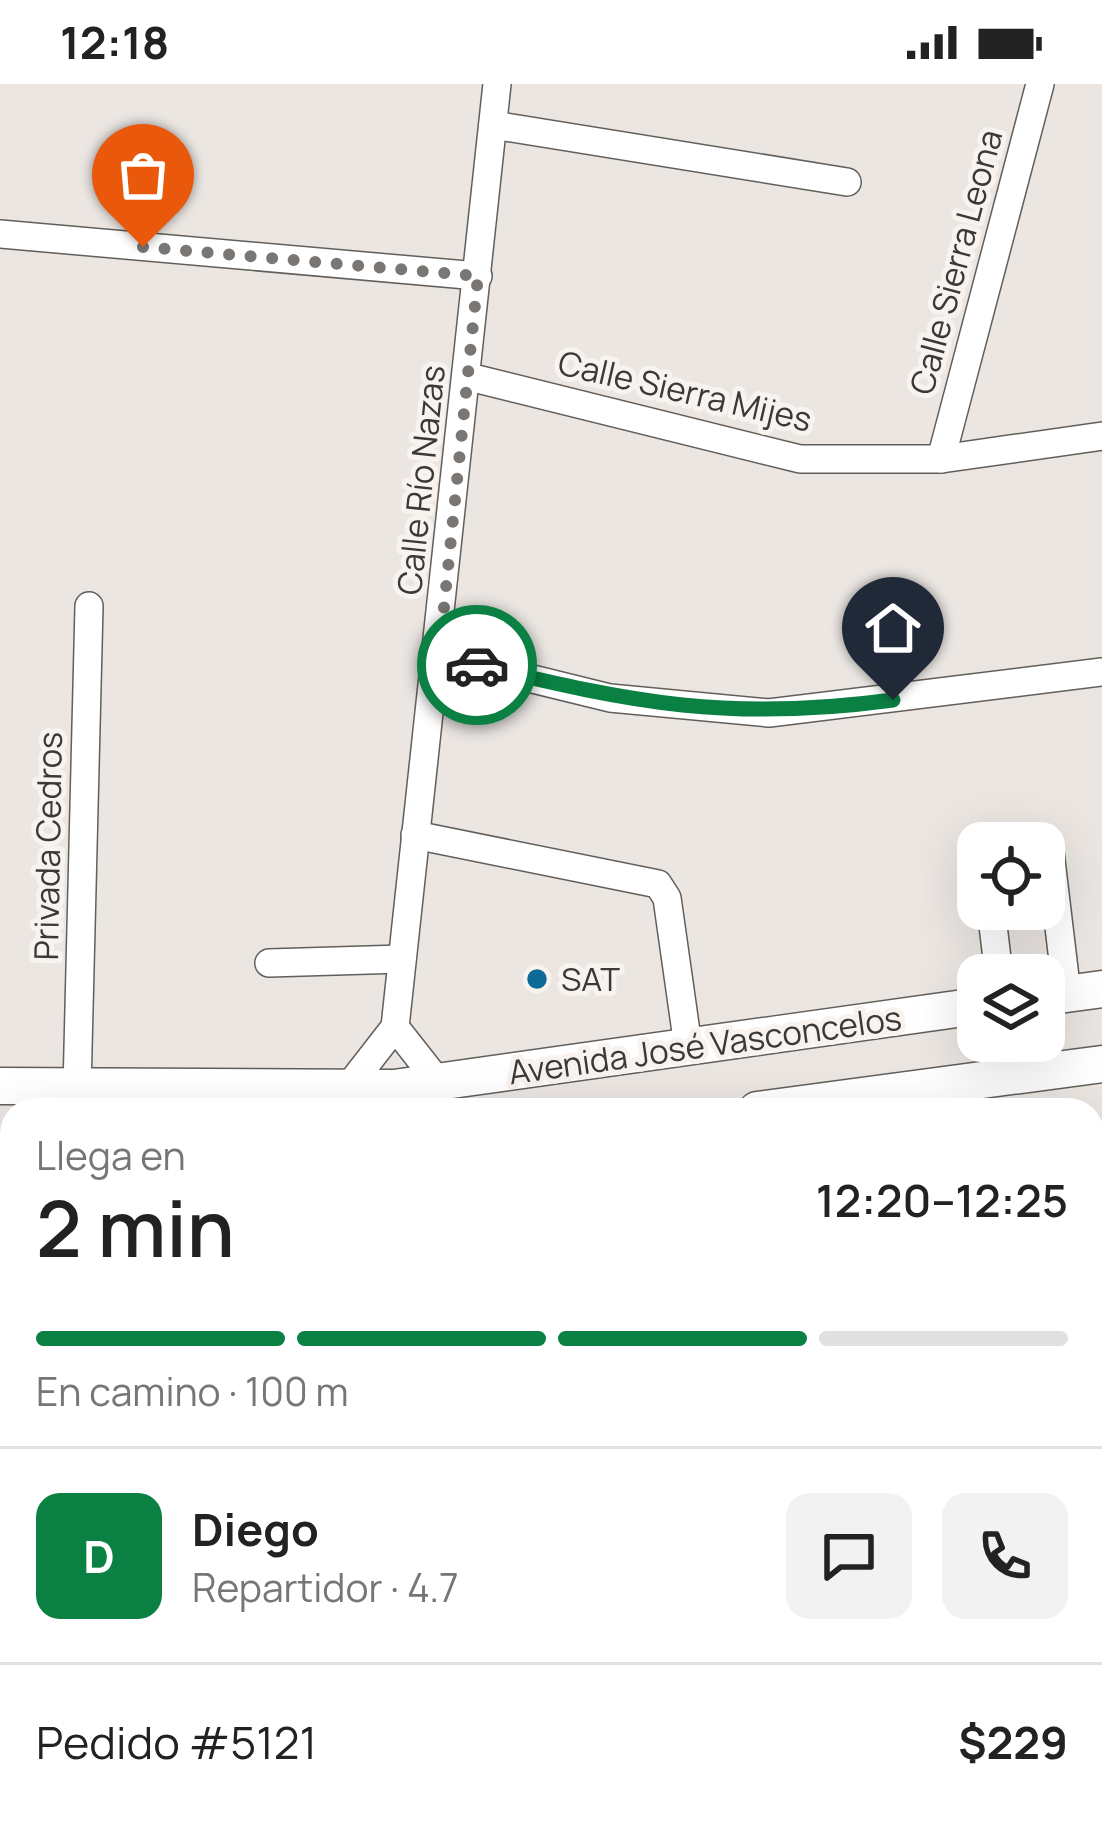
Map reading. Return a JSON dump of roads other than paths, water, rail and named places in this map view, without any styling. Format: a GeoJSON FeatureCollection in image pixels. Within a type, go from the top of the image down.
{"type":"FeatureCollection","features":[{"type":"Feature","properties":{"kind":"main road","name":"Avenida José Vasconcelos"},"geometry":{"type":"LineString","coordinates":[[0,1085],[346,1090],[439,1083],[957,1009]]}},
{"type":"Feature","properties":{"kind":"main road"},"geometry":{"type":"LineString","coordinates":[[961,1097],[1102,1064]]}},
{"type":"Feature","properties":{"kind":"street","name":"Calle Río Nazas"},"geometry":{"type":"LineString","coordinates":[[395,1027],[439,656],[497,84]]}},
{"type":"Feature","properties":{"kind":"street","name":"Calle Sierra Leona"},"geometry":{"type":"LineString","coordinates":[[941,459],[1040,84]]}},
{"type":"Feature","properties":{"kind":"street"},"geometry":{"type":"LineString","coordinates":[[494,125],[847,182]]}},
{"type":"Feature","properties":{"kind":"street"},"geometry":{"type":"LineString","coordinates":[[0,234],[478,276]]}},
{"type":"Feature","properties":{"kind":"street","name":"Calle Sierra Mijes"},"geometry":{"type":"LineString","coordinates":[[469,377],[771,455],[941,459],[1102,436]]}},
{"type":"Feature","properties":{"kind":"street","name":"Privada Cedros"},"geometry":{"type":"LineString","coordinates":[[77,1089],[88,605]]}},
{"type":"Feature","properties":{"kind":"street"},"geometry":{"type":"LineString","coordinates":[[439,656],[610,698],[769,713],[1102,672]]}},
{"type":"Feature","properties":{"kind":"street"},"geometry":{"type":"LineString","coordinates":[[415,835],[658,884],[667,898],[688,1046]]}},
{"type":"Feature","properties":{"kind":"street"},"geometry":{"type":"LineString","coordinates":[[1062,930],[1071,993]]}},
{"type":"Feature","properties":{"kind":"street"},"geometry":{"type":"LineString","coordinates":[[269,962],[402,959]]}},
{"type":"Feature","properties":{"kind":"street"},"geometry":{"type":"LineString","coordinates":[[346,1090],[395,1027],[439,1083]]}},
{"type":"Feature","properties":{"kind":"place","name":"SAT"},"geometry":{"type":"Point","coordinates":[537,979]}}]}
